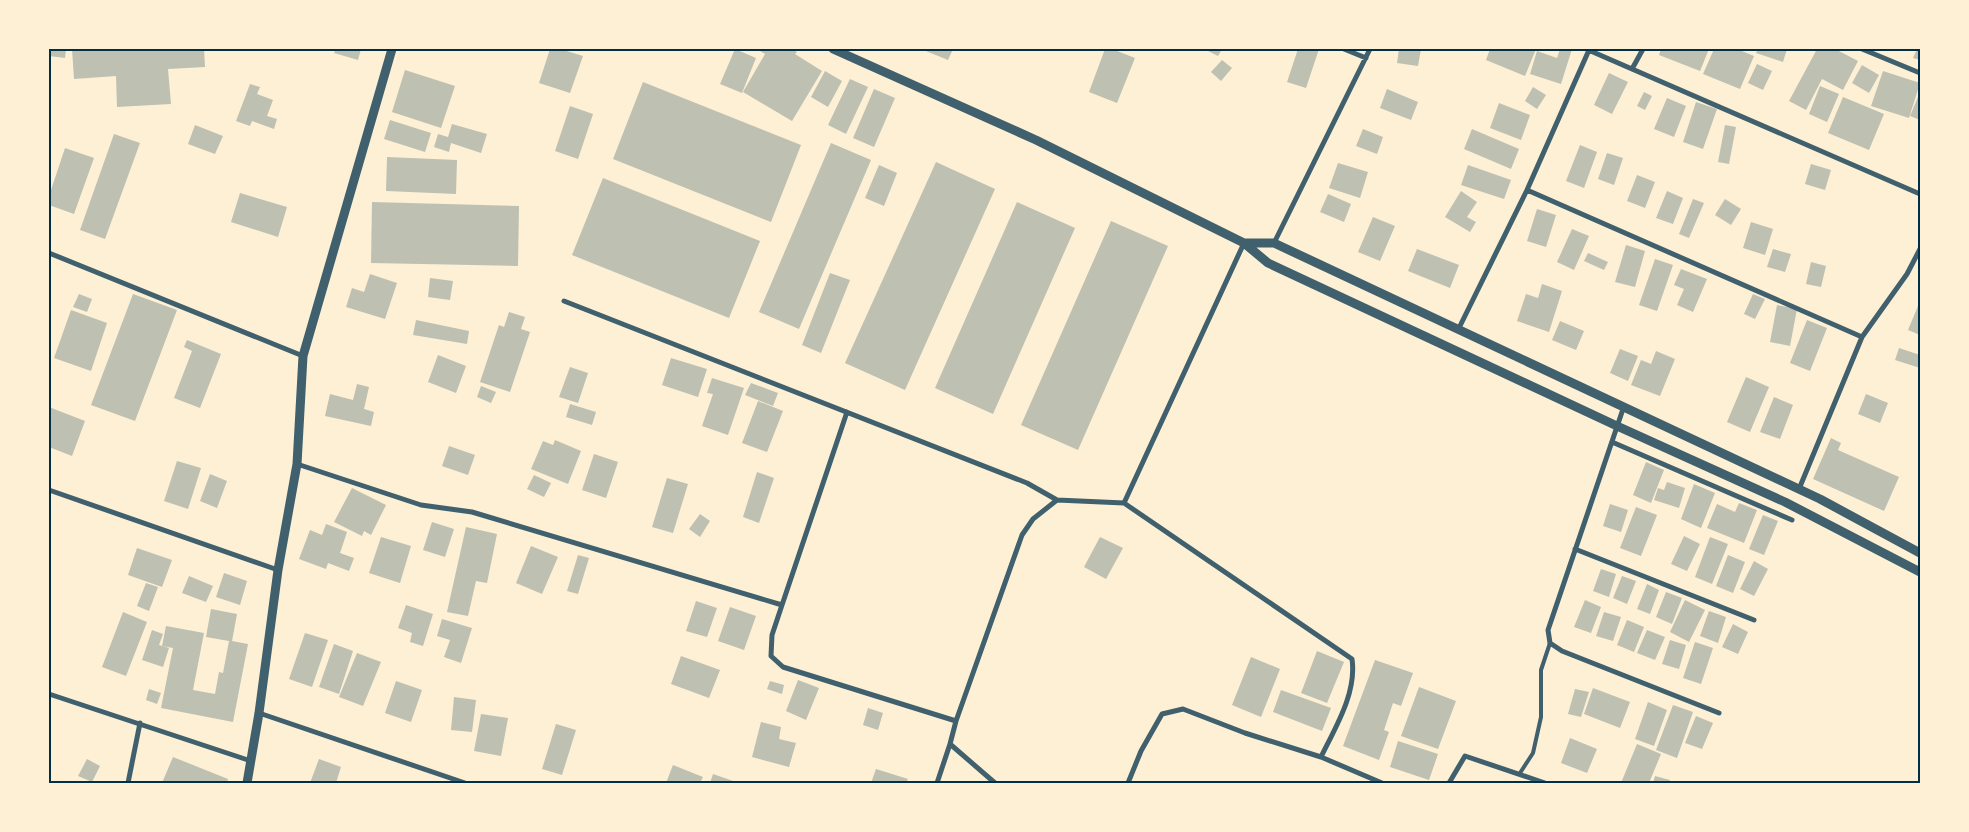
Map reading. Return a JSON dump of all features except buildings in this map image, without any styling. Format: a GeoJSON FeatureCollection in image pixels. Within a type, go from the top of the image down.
{"type":"FeatureCollection","features":[{"type":"Feature","properties":{"kind":"street"},"geometry":{"type":"LineString","coordinates":[[247,783],[259,713],[278,570],[297,464],[303,356],[392,49]]}},
{"type":"Feature","properties":{"kind":"street"},"geometry":{"type":"LineString","coordinates":[[832,49],[1036,140],[1244,243],[1268,263],[1784,502],[1920,572]]}},
{"type":"Feature","properties":{"kind":"street"},"geometry":{"type":"LineString","coordinates":[[1344,49],[1366,58]]}},
{"type":"Feature","properties":{"kind":"street"},"geometry":{"type":"LineString","coordinates":[[1274,243],[1370,49]]}},
{"type":"Feature","properties":{"kind":"street"},"geometry":{"type":"LineString","coordinates":[[1458,330],[1527,190],[1588,49],[1920,194]]}},
{"type":"Feature","properties":{"kind":"street"},"geometry":{"type":"LineString","coordinates":[[1632,69],[1643,49]]}},
{"type":"Feature","properties":{"kind":"street"},"geometry":{"type":"LineString","coordinates":[[1862,49],[1920,73]]}},
{"type":"Feature","properties":{"kind":"street"},"geometry":{"type":"LineString","coordinates":[[1527,190],[1862,337]]}},
{"type":"Feature","properties":{"kind":"street"},"geometry":{"type":"LineString","coordinates":[[1244,243],[1274,243],[1623,409],[1799,489],[1920,553]]}},
{"type":"Feature","properties":{"kind":"street"},"geometry":{"type":"LineString","coordinates":[[1124,502],[1244,243]]}},
{"type":"Feature","properties":{"kind":"street"},"geometry":{"type":"LineString","coordinates":[[1799,489],[1862,337],[1906,274],[1920,249]]}},
{"type":"Feature","properties":{"kind":"street"},"geometry":{"type":"LineString","coordinates":[[49,253],[303,356]]}},
{"type":"Feature","properties":{"kind":"street"},"geometry":{"type":"LineString","coordinates":[[564,301],[1027,483],[1057,500],[1124,502],[1352,658],[1354,669],[1345,706],[1321,757]]}},
{"type":"Feature","properties":{"kind":"street"},"geometry":{"type":"LineString","coordinates":[[1623,409],[1548,630],[1550,643],[1562,651],[1719,713]]}},
{"type":"Feature","properties":{"kind":"street"},"geometry":{"type":"LineString","coordinates":[[847,412],[772,635],[770,656],[783,666],[956,721]]}},
{"type":"Feature","properties":{"kind":"street"},"geometry":{"type":"LineString","coordinates":[[1612,442],[1792,520]]}},
{"type":"Feature","properties":{"kind":"street"},"geometry":{"type":"LineString","coordinates":[[297,464],[421,506],[472,512],[782,605]]}},
{"type":"Feature","properties":{"kind":"street"},"geometry":{"type":"LineString","coordinates":[[49,490],[278,570]]}},
{"type":"Feature","properties":{"kind":"street"},"geometry":{"type":"LineString","coordinates":[[937,783],[956,721],[1022,535],[1033,519],[1057,500]]}},
{"type":"Feature","properties":{"kind":"street"},"geometry":{"type":"LineString","coordinates":[[1575,550],[1754,620]]}},
{"type":"Feature","properties":{"kind":"street"},"geometry":{"type":"LineString","coordinates":[[49,694],[140,723],[250,762]]}},
{"type":"Feature","properties":{"kind":"street"},"geometry":{"type":"LineString","coordinates":[[1128,783],[1141,751],[1162,714],[1183,709],[1245,733],[1321,757],[1382,783]]}},
{"type":"Feature","properties":{"kind":"street"},"geometry":{"type":"LineString","coordinates":[[259,713],[464,783]]}},
{"type":"Feature","properties":{"kind":"street"},"geometry":{"type":"LineString","coordinates":[[128,783],[140,723]]}},
{"type":"Feature","properties":{"kind":"street"},"geometry":{"type":"LineString","coordinates":[[950,744],[995,783]]}},
{"type":"Feature","properties":{"kind":"street"},"geometry":{"type":"LineString","coordinates":[[1448,783],[1465,756],[1545,783]]}},
{"type":"Feature","properties":{"kind":"lane"},"geometry":{"type":"LineString","coordinates":[[1520,773],[1533,753],[1541,717],[1541,670],[1550,643]]}}]}
